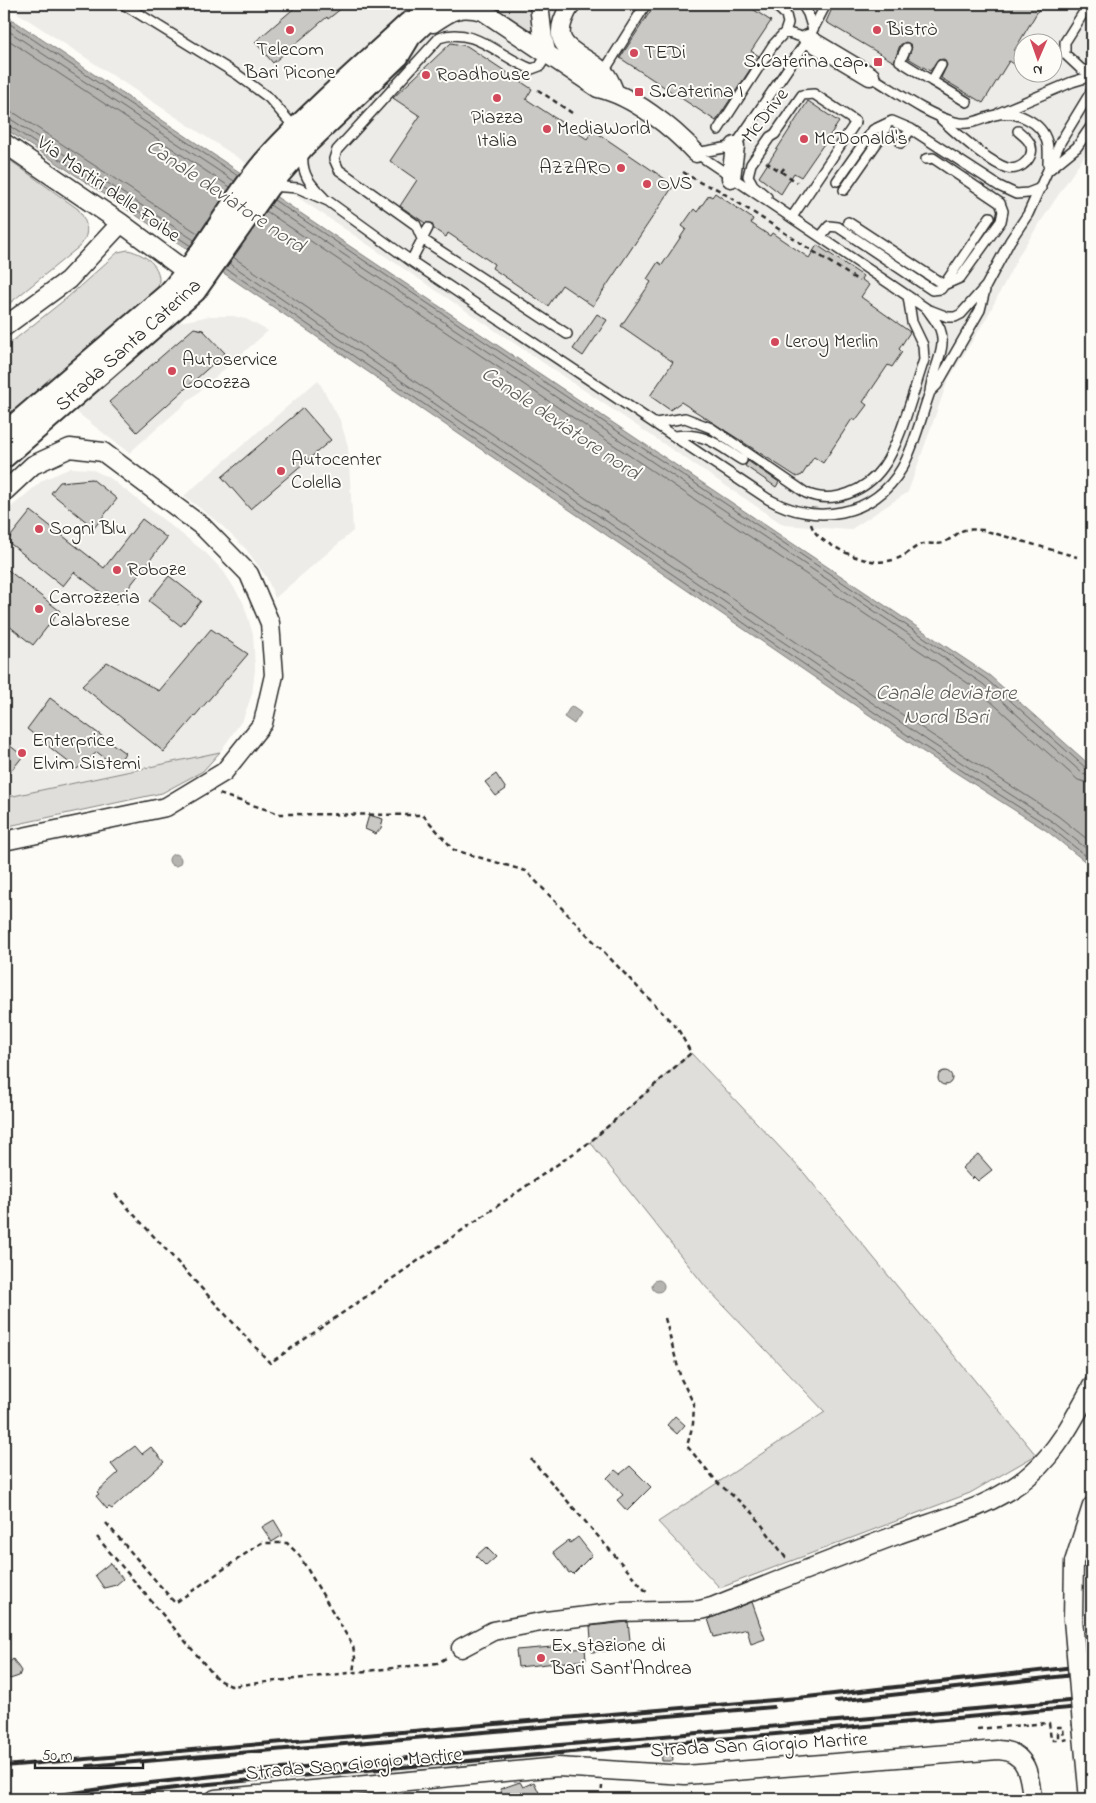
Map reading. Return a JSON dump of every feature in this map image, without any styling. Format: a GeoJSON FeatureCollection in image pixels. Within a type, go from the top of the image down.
{"type":"FeatureCollection","features":[{"type":"Feature","properties":{"kind":"street","name":"Strada Santa Caterina"},"geometry":{"type":"LineString","coordinates":[[300,138],[398,56],[410,36],[444,4]]}},
{"type":"Feature","properties":{"kind":"street"},"geometry":{"type":"LineString","coordinates":[[539,4],[543,39],[548,55]]}},
{"type":"Feature","properties":{"kind":"street"},"geometry":{"type":"LineString","coordinates":[[571,4],[563,18],[561,35],[566,46],[603,73],[614,91]]}},
{"type":"Feature","properties":{"kind":"street","name":"Strada Santa Caterina"},"geometry":{"type":"LineString","coordinates":[[4,434],[197,269],[261,180],[424,7]]}},
{"type":"Feature","properties":{"kind":"street"},"geometry":{"type":"LineString","coordinates":[[398,56],[430,25],[454,9],[470,8],[482,11],[598,88],[614,91],[675,131],[696,153]]}},
{"type":"Feature","properties":{"kind":"street"},"geometry":{"type":"LineString","coordinates":[[810,33],[870,76]]}},
{"type":"Feature","properties":{"kind":"street","name":"Via Martiri delle Foibe"},"geometry":{"type":"LineString","coordinates":[[4,143],[121,223],[197,269]]}},
{"type":"Feature","properties":{"kind":"street"},"geometry":{"type":"LineString","coordinates":[[731,178],[735,146]]}},
{"type":"Feature","properties":{"kind":"street"},"geometry":{"type":"LineString","coordinates":[[4,327],[68,280],[121,223]]}},
{"type":"Feature","properties":{"kind":"street","name":"Strada Santa Caterina"},"geometry":{"type":"LineString","coordinates":[[4,456],[195,291],[197,269]]}},
{"type":"Feature","properties":{"kind":"street"},"geometry":{"type":"LineString","coordinates":[[4,492],[33,465],[70,448],[103,452],[203,527],[249,574],[270,623],[274,675],[263,723],[224,772],[166,807],[4,840]]}},
{"type":"Feature","properties":{"kind":"street"},"geometry":{"type":"LineString","coordinates":[[461,1648],[493,1630],[546,1621],[661,1610],[700,1610],[712,1607],[796,1572],[998,1497],[1016,1486],[1049,1457],[1070,1426],[1092,1386]]}},
{"type":"Feature","properties":{"kind":"street"},"geometry":{"type":"LineString","coordinates":[[1089,1799],[1075,1725],[1073,1619],[1074,1562],[1092,1506]]}},
{"type":"Feature","properties":{"kind":"street","name":"Strada San Giorgio Martire"},"geometry":{"type":"LineString","coordinates":[[215,1799],[309,1795],[558,1767],[685,1775],[1007,1750],[1022,1760],[1028,1768],[1032,1799]]}},
{"type":"Feature","properties":{"kind":"lane"},"geometry":{"type":"LineString","coordinates":[[123,4],[238,75],[268,98],[300,138],[302,170],[305,177],[328,202]]}},
{"type":"Feature","properties":{"kind":"lane"},"geometry":{"type":"LineString","coordinates":[[603,73],[646,4]]}},
{"type":"Feature","properties":{"kind":"lane"},"geometry":{"type":"LineString","coordinates":[[718,130],[773,46],[785,32],[788,23],[786,15],[774,4]]}},
{"type":"Feature","properties":{"kind":"lane"},"geometry":{"type":"LineString","coordinates":[[802,4],[808,14],[810,33]]}},
{"type":"Feature","properties":{"kind":"lane"},"geometry":{"type":"LineString","coordinates":[[696,153],[735,146],[810,33],[826,4]]}},
{"type":"Feature","properties":{"kind":"lane"},"geometry":{"type":"LineString","coordinates":[[1089,4],[1065,42],[1065,54],[1081,69],[1092,75]]}},
{"type":"Feature","properties":{"kind":"lane"},"geometry":{"type":"LineString","coordinates":[[785,32],[810,33]]}},
{"type":"Feature","properties":{"kind":"lane"},"geometry":{"type":"LineString","coordinates":[[548,55],[540,66],[532,69],[485,44],[458,34],[439,38],[337,150],[334,159],[338,170],[416,225],[422,239],[567,334]]}},
{"type":"Feature","properties":{"kind":"lane"},"geometry":{"type":"LineString","coordinates":[[906,48],[900,61],[968,102]]}},
{"type":"Feature","properties":{"kind":"lane"},"geometry":{"type":"LineString","coordinates":[[932,81],[941,65]]}},
{"type":"Feature","properties":{"kind":"lane"},"geometry":{"type":"LineString","coordinates":[[938,116],[967,124],[980,122],[1092,75]]}},
{"type":"Feature","properties":{"kind":"lane"},"geometry":{"type":"LineString","coordinates":[[870,76],[938,116],[961,138],[1007,168],[1017,168],[1025,164],[1032,153],[1030,143],[1018,131]]}},
{"type":"Feature","properties":{"kind":"lane"},"geometry":{"type":"LineString","coordinates":[[696,153],[927,309],[948,317],[955,317],[961,314],[986,286],[1041,188],[1061,141],[1092,90]]}},
{"type":"Feature","properties":{"kind":"lane","name":"McDrive"},"geometry":{"type":"LineString","coordinates":[[770,204],[764,192],[750,180],[748,171],[751,164],[802,95],[814,94],[856,122],[792,217]]}},
{"type":"Feature","properties":{"kind":"lane"},"geometry":{"type":"LineString","coordinates":[[996,114],[1025,117],[1040,130],[1048,144],[1048,170]]}},
{"type":"Feature","properties":{"kind":"lane"},"geometry":{"type":"LineString","coordinates":[[837,181],[873,130],[892,121],[911,128],[999,186],[1016,194],[1028,193],[1041,188]]}},
{"type":"Feature","properties":{"kind":"lane"},"geometry":{"type":"LineString","coordinates":[[844,190],[883,134],[887,124]]}},
{"type":"Feature","properties":{"kind":"lane"},"geometry":{"type":"LineString","coordinates":[[1048,170],[1077,147],[1092,126]]}},
{"type":"Feature","properties":{"kind":"lane"},"geometry":{"type":"LineString","coordinates":[[901,143],[911,128]]}},
{"type":"Feature","properties":{"kind":"lane"},"geometry":{"type":"LineString","coordinates":[[926,159],[933,158],[1000,203],[1004,211],[1001,221],[960,278],[944,285]]}},
{"type":"Feature","properties":{"kind":"lane"},"geometry":{"type":"LineString","coordinates":[[261,180],[298,188],[328,202],[411,261],[775,503],[809,515],[826,516],[851,511],[872,500],[893,482],[908,453],[930,392],[930,383],[943,338],[937,323],[927,309]]}},
{"type":"Feature","properties":{"kind":"lane"},"geometry":{"type":"LineString","coordinates":[[821,236],[829,226],[838,227],[932,290],[941,289],[990,217]]}},
{"type":"Feature","properties":{"kind":"lane"},"geometry":{"type":"LineString","coordinates":[[848,222],[944,285]]}},
{"type":"Feature","properties":{"kind":"lane"},"geometry":{"type":"LineString","coordinates":[[411,261],[428,228]]}},
{"type":"Feature","properties":{"kind":"lane"},"geometry":{"type":"LineString","coordinates":[[930,392],[937,385],[980,310],[986,286]]}},
{"type":"Feature","properties":{"kind":"lane"},"geometry":{"type":"LineString","coordinates":[[656,424],[685,418],[711,428],[806,493],[818,498],[839,496],[855,491],[877,475],[888,458],[924,360],[923,344],[912,322],[908,296]]}},
{"type":"Feature","properties":{"kind":"lane"},"geometry":{"type":"LineString","coordinates":[[675,436],[690,434],[708,438],[742,460]]}},
{"type":"Feature","properties":{"kind":"path"},"geometry":{"type":"LineString","coordinates":[[538,90],[575,115]]}},
{"type":"Feature","properties":{"kind":"path"},"geometry":{"type":"LineString","coordinates":[[766,162],[797,182]]}},
{"type":"Feature","properties":{"kind":"path"},"geometry":{"type":"LineString","coordinates":[[781,172],[785,167]]}},
{"type":"Feature","properties":{"kind":"path"},"geometry":{"type":"LineString","coordinates":[[683,172],[717,190],[859,282]]}},
{"type":"Feature","properties":{"kind":"path"},"geometry":{"type":"LineString","coordinates":[[809,515],[812,527],[824,541],[844,552],[878,563],[890,562],[924,544],[945,542],[959,530],[967,529],[983,530],[1077,557]]}},
{"type":"Feature","properties":{"kind":"path"},"geometry":{"type":"LineString","coordinates":[[115,1194],[270,1363],[590,1142],[691,1053],[678,1029],[526,871],[454,850],[423,815],[280,814],[198,787]]}},
{"type":"Feature","properties":{"kind":"path"},"geometry":{"type":"LineString","coordinates":[[665,1318],[681,1379],[694,1404],[693,1424],[687,1446],[718,1483],[753,1513],[796,1572]]}},
{"type":"Feature","properties":{"kind":"path"},"geometry":{"type":"LineString","coordinates":[[531,1459],[661,1610]]}},
{"type":"Feature","properties":{"kind":"path"},"geometry":{"type":"LineString","coordinates":[[106,1523],[175,1603],[261,1543],[287,1543],[299,1555],[353,1646],[355,1658],[353,1673]]}},
{"type":"Feature","properties":{"kind":"path"},"geometry":{"type":"LineString","coordinates":[[97,1537],[218,1680],[231,1686],[438,1663],[461,1648]]}},
{"type":"Feature","properties":{"kind":"path"},"geometry":{"type":"LineString","coordinates":[[977,1729],[1049,1723],[1050,1740],[1058,1740],[1058,1727],[1063,1726],[1064,1740],[1068,1739],[1075,1725]]}},
{"type":"Feature","properties":{"kind":"shaded area"},"geometry":{"type":"Polygon","coordinates":[[[4,4],[1092,4],[1092,144],[1020,253],[986,319],[948,380],[908,492],[850,530],[784,525],[278,184],[4,4]]]}},
{"type":"Feature","properties":{"kind":"shaded area"},"geometry":{"type":"Polygon","coordinates":[[[481,4],[532,4],[537,38],[481,4]]]}},
{"type":"Feature","properties":{"kind":"shaded area"},"geometry":{"type":"Polygon","coordinates":[[[4,156],[78,209],[84,218],[87,232],[80,246],[4,308],[4,156]]]}},
{"type":"Feature","properties":{"kind":"shaded area"},"geometry":{"type":"Polygon","coordinates":[[[128,250],[142,255],[157,269],[159,282],[157,290],[4,421],[4,348],[68,297],[118,252],[128,250]]]}},
{"type":"Feature","properties":{"kind":"shaded area","name":"Autoservice Cocozza"},"geometry":{"type":"Polygon","coordinates":[[[210,316],[233,316],[246,319],[268,331],[129,453],[74,410],[176,323],[210,316]]]}},
{"type":"Feature","properties":{"kind":"shaded area","name":"Autocenter Colella"},"geometry":{"type":"Polygon","coordinates":[[[318,380],[340,420],[348,446],[353,531],[275,598],[267,578],[246,549],[219,523],[184,496],[318,380]]]}},
{"type":"Feature","properties":{"kind":"shaded area"},"geometry":{"type":"Polygon","coordinates":[[[71,468],[91,469],[110,478],[206,553],[224,572],[243,602],[253,634],[255,669],[252,694],[243,719],[220,752],[4,798],[4,513],[43,480],[71,468]]]}},
{"type":"Feature","properties":{"kind":"shaded area"},"geometry":{"type":"Polygon","coordinates":[[[220,752],[203,771],[162,793],[4,827],[4,798],[220,752]]]}},
{"type":"Feature","properties":{"kind":"shaded area"},"geometry":{"type":"Polygon","coordinates":[[[691,1053],[804,1173],[1036,1455],[970,1493],[720,1588],[658,1522],[825,1412],[705,1286],[590,1142],[691,1053]]]}},
{"type":"Feature","properties":{"kind":"water","name":"Canale deviatore Nord Bari"},"geometry":{"type":"Polygon","coordinates":[[[4,14],[990,676],[1092,767],[1092,867],[1047,831],[922,751],[225,274],[4,128],[4,14]]]}},
{"type":"Feature","properties":{"kind":"water"},"geometry":{"type":"Polygon","coordinates":[[[571,706],[581,713],[574,724],[564,717],[571,706]]]}},
{"type":"Feature","properties":{"kind":"water"},"geometry":{"type":"Polygon","coordinates":[[[173,854],[177,854],[181,860],[177,866],[173,866],[169,862],[169,858],[173,854]]]}},
{"type":"Feature","properties":{"kind":"water"},"geometry":{"type":"Polygon","coordinates":[[[660,1280],[663,1281],[663,1291],[656,1292],[653,1291],[652,1284],[653,1281],[660,1280]]]}},
{"type":"Feature","properties":{"kind":"building","name":"Telecom Bari Picone"},"geometry":{"type":"Polygon","coordinates":[[[299,4],[347,4],[328,19],[327,17],[273,63],[255,42],[299,4]]]}},
{"type":"Feature","properties":{"kind":"building"},"geometry":{"type":"Polygon","coordinates":[[[655,4],[745,4],[771,21],[751,51],[759,56],[716,121],[620,58],[655,4]]]}},
{"type":"Feature","properties":{"kind":"building"},"geometry":{"type":"Polygon","coordinates":[[[834,4],[1042,4],[1025,32],[1014,32],[1014,64],[1009,61],[983,103],[941,78],[947,65],[944,59],[937,60],[930,71],[908,58],[912,47],[906,42],[900,45],[894,62],[826,22],[834,4]]]}},
{"type":"Feature","properties":{"kind":"building"},"geometry":{"type":"Polygon","coordinates":[[[451,43],[467,46],[532,89],[526,99],[587,139],[593,130],[674,185],[593,306],[562,285],[548,306],[492,268],[494,264],[448,233],[446,237],[434,229],[431,223],[425,223],[400,206],[417,180],[390,161],[420,116],[393,98],[451,43]]]}},
{"type":"Feature","properties":{"kind":"building"},"geometry":{"type":"Polygon","coordinates":[[[808,101],[839,122],[801,177],[794,173],[781,194],[759,177],[808,101]]]}},
{"type":"Feature","properties":{"kind":"building"},"geometry":{"type":"Polygon","coordinates":[[[715,193],[753,219],[751,223],[770,236],[772,233],[809,258],[817,245],[863,276],[861,279],[869,285],[861,297],[910,332],[899,349],[902,352],[892,367],[888,365],[863,402],[867,405],[855,421],[852,419],[823,463],[814,457],[802,475],[797,477],[681,402],[670,410],[650,396],[673,362],[621,326],[651,282],[647,279],[658,262],[662,265],[686,229],[682,226],[694,209],[697,212],[709,195],[712,197],[715,193]]]}},
{"type":"Feature","properties":{"kind":"building"},"geometry":{"type":"Polygon","coordinates":[[[597,314],[607,320],[583,356],[573,349],[597,314]]]}},
{"type":"Feature","properties":{"kind":"building"},"geometry":{"type":"Polygon","coordinates":[[[194,328],[203,330],[225,353],[137,432],[109,402],[194,328]]]}},
{"type":"Feature","properties":{"kind":"building"},"geometry":{"type":"Polygon","coordinates":[[[303,408],[331,440],[250,509],[222,477],[303,408]]]}},
{"type":"Feature","properties":{"kind":"building"},"geometry":{"type":"Polygon","coordinates":[[[748,461],[779,482],[776,487],[745,466],[748,461]]]}},
{"type":"Feature","properties":{"kind":"building"},"geometry":{"type":"Polygon","coordinates":[[[92,479],[117,499],[94,528],[51,493],[60,482],[92,479]]]}},
{"type":"Feature","properties":{"kind":"building"},"geometry":{"type":"Polygon","coordinates":[[[31,511],[104,568],[142,519],[167,538],[116,604],[74,572],[63,586],[7,541],[31,511]]]}},
{"type":"Feature","properties":{"kind":"building"},"geometry":{"type":"Polygon","coordinates":[[[4,567],[60,611],[33,645],[4,622],[4,567]]]}},
{"type":"Feature","properties":{"kind":"building"},"geometry":{"type":"Polygon","coordinates":[[[169,576],[201,601],[181,626],[149,601],[169,576]]]}},
{"type":"Feature","properties":{"kind":"building"},"geometry":{"type":"Polygon","coordinates":[[[211,629],[248,654],[164,752],[82,686],[107,662],[159,691],[211,629]]]}},
{"type":"Feature","properties":{"kind":"building"},"geometry":{"type":"Polygon","coordinates":[[[50,698],[125,753],[116,767],[97,752],[77,769],[27,729],[50,698]]]}},
{"type":"Feature","properties":{"kind":"building"},"geometry":{"type":"Polygon","coordinates":[[[4,741],[23,756],[4,780],[4,741]]]}},
{"type":"Feature","properties":{"kind":"building"},"geometry":{"type":"Polygon","coordinates":[[[496,774],[506,789],[496,796],[485,782],[496,774]]]}},
{"type":"Feature","properties":{"kind":"building"},"geometry":{"type":"Polygon","coordinates":[[[369,815],[383,819],[381,828],[376,834],[365,829],[369,815]]]}},
{"type":"Feature","properties":{"kind":"building"},"geometry":{"type":"Polygon","coordinates":[[[945,1071],[950,1073],[952,1078],[950,1083],[945,1085],[940,1083],[938,1078],[940,1073],[945,1071]]]}},
{"type":"Feature","properties":{"kind":"building"},"geometry":{"type":"Polygon","coordinates":[[[978,1154],[992,1170],[978,1181],[974,1177],[972,1179],[962,1168],[978,1154]]]}},
{"type":"Feature","properties":{"kind":"building"},"geometry":{"type":"Polygon","coordinates":[[[675,1416],[685,1425],[677,1434],[667,1425],[675,1416]]]}},
{"type":"Feature","properties":{"kind":"building"},"geometry":{"type":"Polygon","coordinates":[[[135,1446],[142,1454],[151,1447],[164,1462],[112,1509],[109,1507],[107,1509],[96,1496],[99,1494],[97,1492],[118,1473],[111,1464],[135,1446]]]}},
{"type":"Feature","properties":{"kind":"building"},"geometry":{"type":"Polygon","coordinates":[[[630,1466],[651,1487],[627,1511],[617,1500],[623,1495],[607,1478],[615,1470],[620,1474],[630,1466]]]}},
{"type":"Feature","properties":{"kind":"building"},"geometry":{"type":"Polygon","coordinates":[[[274,1520],[283,1535],[272,1542],[262,1527],[274,1520]]]}},
{"type":"Feature","properties":{"kind":"building"},"geometry":{"type":"Polygon","coordinates":[[[578,1537],[592,1555],[573,1574],[569,1573],[553,1552],[569,1540],[570,1543],[578,1537]]]}},
{"type":"Feature","properties":{"kind":"building"},"geometry":{"type":"Polygon","coordinates":[[[486,1547],[496,1557],[486,1566],[476,1556],[486,1547]]]}},
{"type":"Feature","properties":{"kind":"building"},"geometry":{"type":"Polygon","coordinates":[[[110,1563],[123,1579],[116,1585],[104,1588],[95,1575],[110,1563]]]}},
{"type":"Feature","properties":{"kind":"building"},"geometry":{"type":"Polygon","coordinates":[[[752,1602],[765,1639],[751,1644],[747,1629],[714,1637],[708,1619],[752,1602]]]}},
{"type":"Feature","properties":{"kind":"building"},"geometry":{"type":"Polygon","coordinates":[[[628,1622],[631,1649],[592,1652],[590,1626],[628,1622]]]}},
{"type":"Feature","properties":{"kind":"building","name":"Ex stazione di Bari Sant'Andrea"},"geometry":{"type":"Polygon","coordinates":[[[564,1646],[564,1650],[585,1648],[586,1660],[518,1667],[516,1650],[564,1646]]]}},
{"type":"Feature","properties":{"kind":"building"},"geometry":{"type":"Polygon","coordinates":[[[13,1659],[21,1671],[19,1676],[10,1679],[4,1673],[4,1667],[13,1659]]]}},
{"type":"Feature","properties":{"kind":"building"},"geometry":{"type":"Polygon","coordinates":[[[672,1749],[673,1761],[662,1761],[661,1750],[672,1749]]]}},
{"type":"Feature","properties":{"kind":"building"},"geometry":{"type":"Polygon","coordinates":[[[520,1782],[523,1787],[534,1782],[542,1799],[494,1799],[503,1795],[500,1789],[520,1782]]]}},
{"type":"Feature","properties":{"kind":"railway"},"geometry":{"type":"LineString","coordinates":[[4,1766],[798,1698],[1092,1665]]}},
{"type":"Feature","properties":{"kind":"railway"},"geometry":{"type":"LineString","coordinates":[[836,1701],[1092,1673]]}},
{"type":"Feature","properties":{"kind":"railway"},"geometry":{"type":"LineString","coordinates":[[30,1799],[123,1786],[269,1770],[1092,1699]]}},
{"type":"Feature","properties":{"kind":"railway"},"geometry":{"type":"LineString","coordinates":[[85,1799],[209,1784],[1092,1706]]}},
{"type":"Feature","properties":{"kind":"railway"},"geometry":{"type":"LineString","coordinates":[[88,1766],[773,1707]]}},
{"type":"Feature","properties":{"kind":"place","name":"Telecom Bari Picone"},"geometry":{"type":"Point","coordinates":[290,30]}},
{"type":"Feature","properties":{"kind":"place","name":"Bistrò"},"geometry":{"type":"Point","coordinates":[877,30]}},
{"type":"Feature","properties":{"kind":"place","name":"TEDi"},"geometry":{"type":"Point","coordinates":[634,53]}},
{"type":"Feature","properties":{"kind":"place","name":"S.Caterina cap."},"geometry":{"type":"Point","coordinates":[878,62]}},
{"type":"Feature","properties":{"kind":"place","name":"Roadhouse"},"geometry":{"type":"Point","coordinates":[426,75]}},
{"type":"Feature","properties":{"kind":"place","name":"S.Caterina I"},"geometry":{"type":"Point","coordinates":[639,92]}},
{"type":"Feature","properties":{"kind":"place","name":"Piazza Italia"},"geometry":{"type":"Point","coordinates":[497,98]}},
{"type":"Feature","properties":{"kind":"place","name":"MediaWorld"},"geometry":{"type":"Point","coordinates":[547,129]}},
{"type":"Feature","properties":{"kind":"place","name":"McDonald's"},"geometry":{"type":"Point","coordinates":[804,139]}},
{"type":"Feature","properties":{"kind":"place","name":"AZZARO"},"geometry":{"type":"Point","coordinates":[621,168]}},
{"type":"Feature","properties":{"kind":"place","name":"OVS"},"geometry":{"type":"Point","coordinates":[647,184]}},
{"type":"Feature","properties":{"kind":"place","name":"Leroy Merlin"},"geometry":{"type":"Point","coordinates":[775,342]}},
{"type":"Feature","properties":{"kind":"place","name":"Autoservice Cocozza"},"geometry":{"type":"Point","coordinates":[172,371]}},
{"type":"Feature","properties":{"kind":"place","name":"Autocenter Colella"},"geometry":{"type":"Point","coordinates":[281,471]}},
{"type":"Feature","properties":{"kind":"place","name":"Sogni Blu"},"geometry":{"type":"Point","coordinates":[39,529]}},
{"type":"Feature","properties":{"kind":"place","name":"Roboze"},"geometry":{"type":"Point","coordinates":[117,570]}},
{"type":"Feature","properties":{"kind":"place","name":"Carrozzeria Calabrese"},"geometry":{"type":"Point","coordinates":[39,609]}},
{"type":"Feature","properties":{"kind":"place","name":"Enterprice Elvim Sistemi"},"geometry":{"type":"Point","coordinates":[22,753]}},
{"type":"Feature","properties":{"kind":"place","name":"Ex stazione di Bari Sant'Andrea"},"geometry":{"type":"Point","coordinates":[541,1658]}},
{"type":"Feature","properties":{"kind":"water label","name":"Canale deviatore nord"},"geometry":{"type":"Point","coordinates":[225,197]}},
{"type":"Feature","properties":{"kind":"water label","name":"Canale deviatore nord"},"geometry":{"type":"Point","coordinates":[560,424]}}]}
